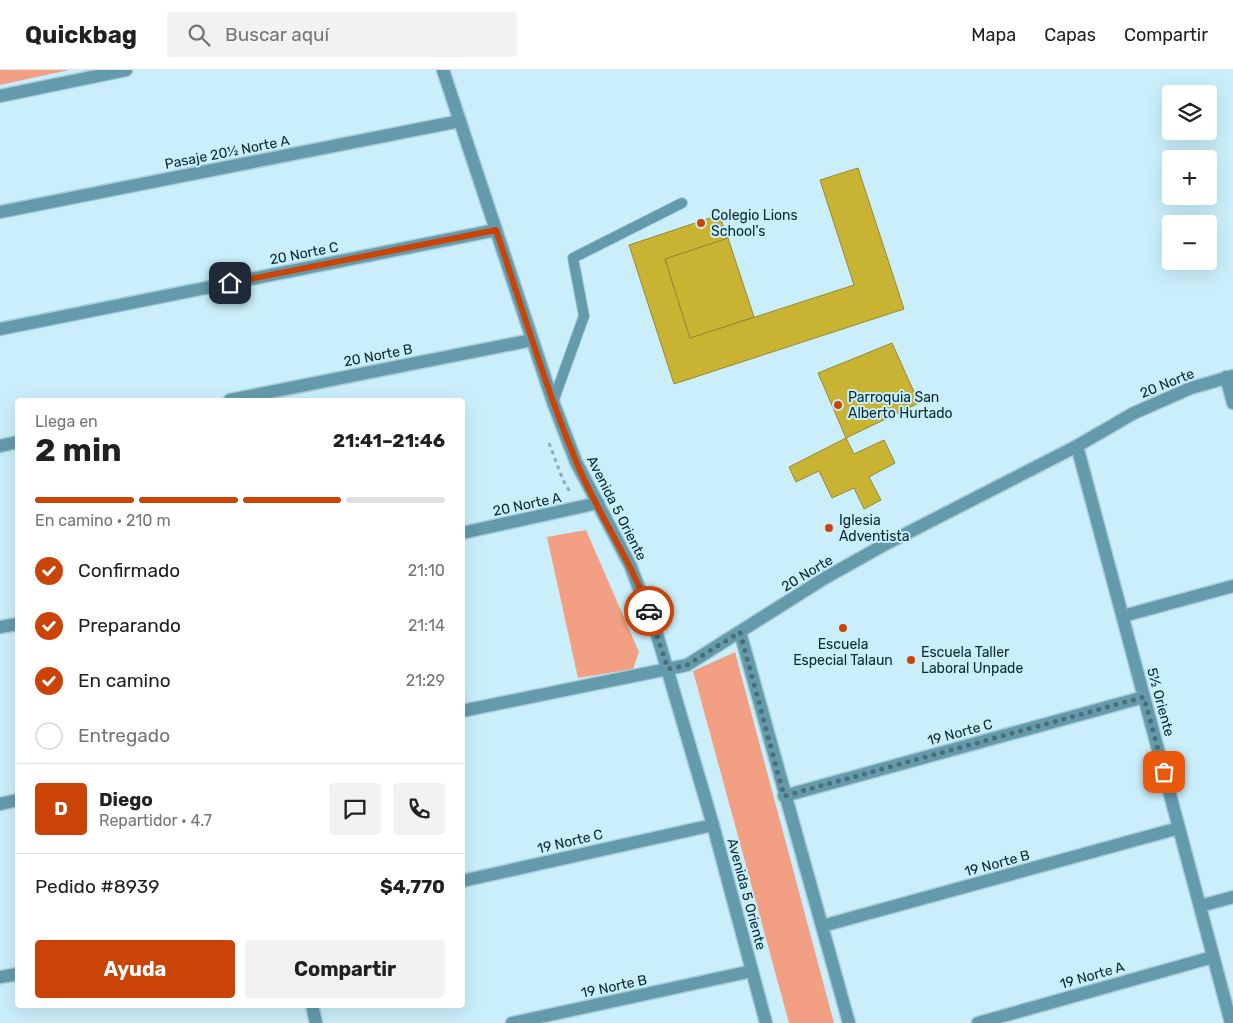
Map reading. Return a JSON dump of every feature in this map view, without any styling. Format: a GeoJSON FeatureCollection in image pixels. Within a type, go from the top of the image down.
{"type":"FeatureCollection","features":[{"type":"Feature","properties":{"kind":"street"},"geometry":{"type":"LineString","coordinates":[[0,96],[126,70]]}},
{"type":"Feature","properties":{"kind":"street","name":"Avenida 5 Oriente"},"geometry":{"type":"LineString","coordinates":[[443,70],[553,402],[576,462],[642,592],[668,669],[713,825],[766,1023]]}},
{"type":"Feature","properties":{"kind":"street","name":"Pasaje 20½ Norte A"},"geometry":{"type":"LineString","coordinates":[[0,212],[460,121]]}},
{"type":"Feature","properties":{"kind":"street","name":"20 Norte C"},"geometry":{"type":"LineString","coordinates":[[0,329],[496,230]]}},
{"type":"Feature","properties":{"kind":"street","name":"20 Norte B"},"geometry":{"type":"LineString","coordinates":[[240,398],[532,340]]}},
{"type":"Feature","properties":{"kind":"street"},"geometry":{"type":"LineString","coordinates":[[1230,377],[1233,403]]}},
{"type":"Feature","properties":{"kind":"street","name":"20 Norte"},"geometry":{"type":"LineString","coordinates":[[465,710],[687,665],[825,578],[882,546],[1077,446],[1134,413],[1168,397],[1230,377]]}},
{"type":"Feature","properties":{"kind":"street"},"geometry":{"type":"LineString","coordinates":[[0,446],[15,443]]}},
{"type":"Feature","properties":{"kind":"street","name":"5½ Oriente"},"geometry":{"type":"LineString","coordinates":[[1077,446],[1231,1023]]}},
{"type":"Feature","properties":{"kind":"street","name":"20 Norte A"},"geometry":{"type":"LineString","coordinates":[[465,531],[598,503]]}},
{"type":"Feature","properties":{"kind":"street"},"geometry":{"type":"LineString","coordinates":[[1123,616],[1233,586]]}},
{"type":"Feature","properties":{"kind":"street"},"geometry":{"type":"LineString","coordinates":[[0,627],[15,624]]}},
{"type":"Feature","properties":{"kind":"street"},"geometry":{"type":"LineString","coordinates":[[740,632],[784,796],[849,1023]]}},
{"type":"Feature","properties":{"kind":"street","name":"19 Norte C"},"geometry":{"type":"LineString","coordinates":[[784,796],[1144,697]]}},
{"type":"Feature","properties":{"kind":"street"},"geometry":{"type":"LineString","coordinates":[[0,804],[15,801]]}},
{"type":"Feature","properties":{"kind":"street","name":"19 Norte C"},"geometry":{"type":"LineString","coordinates":[[465,880],[713,825]]}},
{"type":"Feature","properties":{"kind":"street","name":"19 Norte B"},"geometry":{"type":"LineString","coordinates":[[822,926],[1179,828]]}},
{"type":"Feature","properties":{"kind":"street"},"geometry":{"type":"LineString","coordinates":[[1200,906],[1233,897]]}},
{"type":"Feature","properties":{"kind":"street","name":"19 Norte A"},"geometry":{"type":"LineString","coordinates":[[978,1023],[1213,956]]}},
{"type":"Feature","properties":{"kind":"street","name":"19 Norte B"},"geometry":{"type":"LineString","coordinates":[[512,1023],[752,971]]}},
{"type":"Feature","properties":{"kind":"street"},"geometry":{"type":"LineString","coordinates":[[0,977],[15,974]]}},
{"type":"Feature","properties":{"kind":"street"},"geometry":{"type":"LineString","coordinates":[[313,1008],[316,1023]]}},
{"type":"Feature","properties":{"kind":"lane"},"geometry":{"type":"LineString","coordinates":[[553,402],[584,316],[573,258],[682,202]]}},
{"type":"Feature","properties":{"kind":"shaded area"},"geometry":{"type":"Polygon","coordinates":[[[0,70],[69,70],[0,85],[0,70]]]}},
{"type":"Feature","properties":{"kind":"shaded area"},"geometry":{"type":"Polygon","coordinates":[[[586,530],[639,652],[633,669],[578,678],[547,537],[586,530]]]}},
{"type":"Feature","properties":{"kind":"shaded area"},"geometry":{"type":"Polygon","coordinates":[[[735,652],[834,1023],[789,1023],[693,671],[735,652]]]}},
{"type":"Feature","properties":{"kind":"building"},"geometry":{"type":"Polygon","coordinates":[[[858,168],[904,309],[674,384],[629,245],[719,215],[728,238],[665,259],[690,338],[854,285],[820,180],[858,168]]]}},
{"type":"Feature","properties":{"kind":"building"},"geometry":{"type":"Polygon","coordinates":[[[728,238],[754,317],[690,338],[665,259],[728,238]]]}},
{"type":"Feature","properties":{"kind":"building"},"geometry":{"type":"Polygon","coordinates":[[[892,343],[919,403],[846,438],[818,373],[892,343]]]}},
{"type":"Feature","properties":{"kind":"building"},"geometry":{"type":"Polygon","coordinates":[[[846,438],[854,454],[884,440],[895,463],[869,477],[881,500],[864,509],[854,488],[832,498],[819,471],[796,482],[789,467],[846,438]]]}},
{"type":"Feature","properties":{"kind":"way so far"},"geometry":{"type":"LineString","coordinates":[[649,611],[668,669],[687,665],[740,632],[784,796],[1144,697],[1164,772]]}},
{"type":"Feature","properties":{"kind":"place","name":"Colegio Lions School's"},"geometry":{"type":"Point","coordinates":[701,223]}},
{"type":"Feature","properties":{"kind":"place","name":"Parroquia San Alberto Hurtado"},"geometry":{"type":"Point","coordinates":[838,405]}},
{"type":"Feature","properties":{"kind":"place","name":"Iglesia Adventista"},"geometry":{"type":"Point","coordinates":[829,528]}},
{"type":"Feature","properties":{"kind":"place","name":"Escuela Especial Talaun"},"geometry":{"type":"Point","coordinates":[843,628]}},
{"type":"Feature","properties":{"kind":"place","name":"Escuela Taller Laboral Unpade"},"geometry":{"type":"Point","coordinates":[911,660]}},
{"type":"Feature","properties":{"kind":"route"},"geometry":{"type":"LineString","coordinates":[[230,283],[496,230],[553,402],[576,462],[630,565],[649,611]]}}]}
